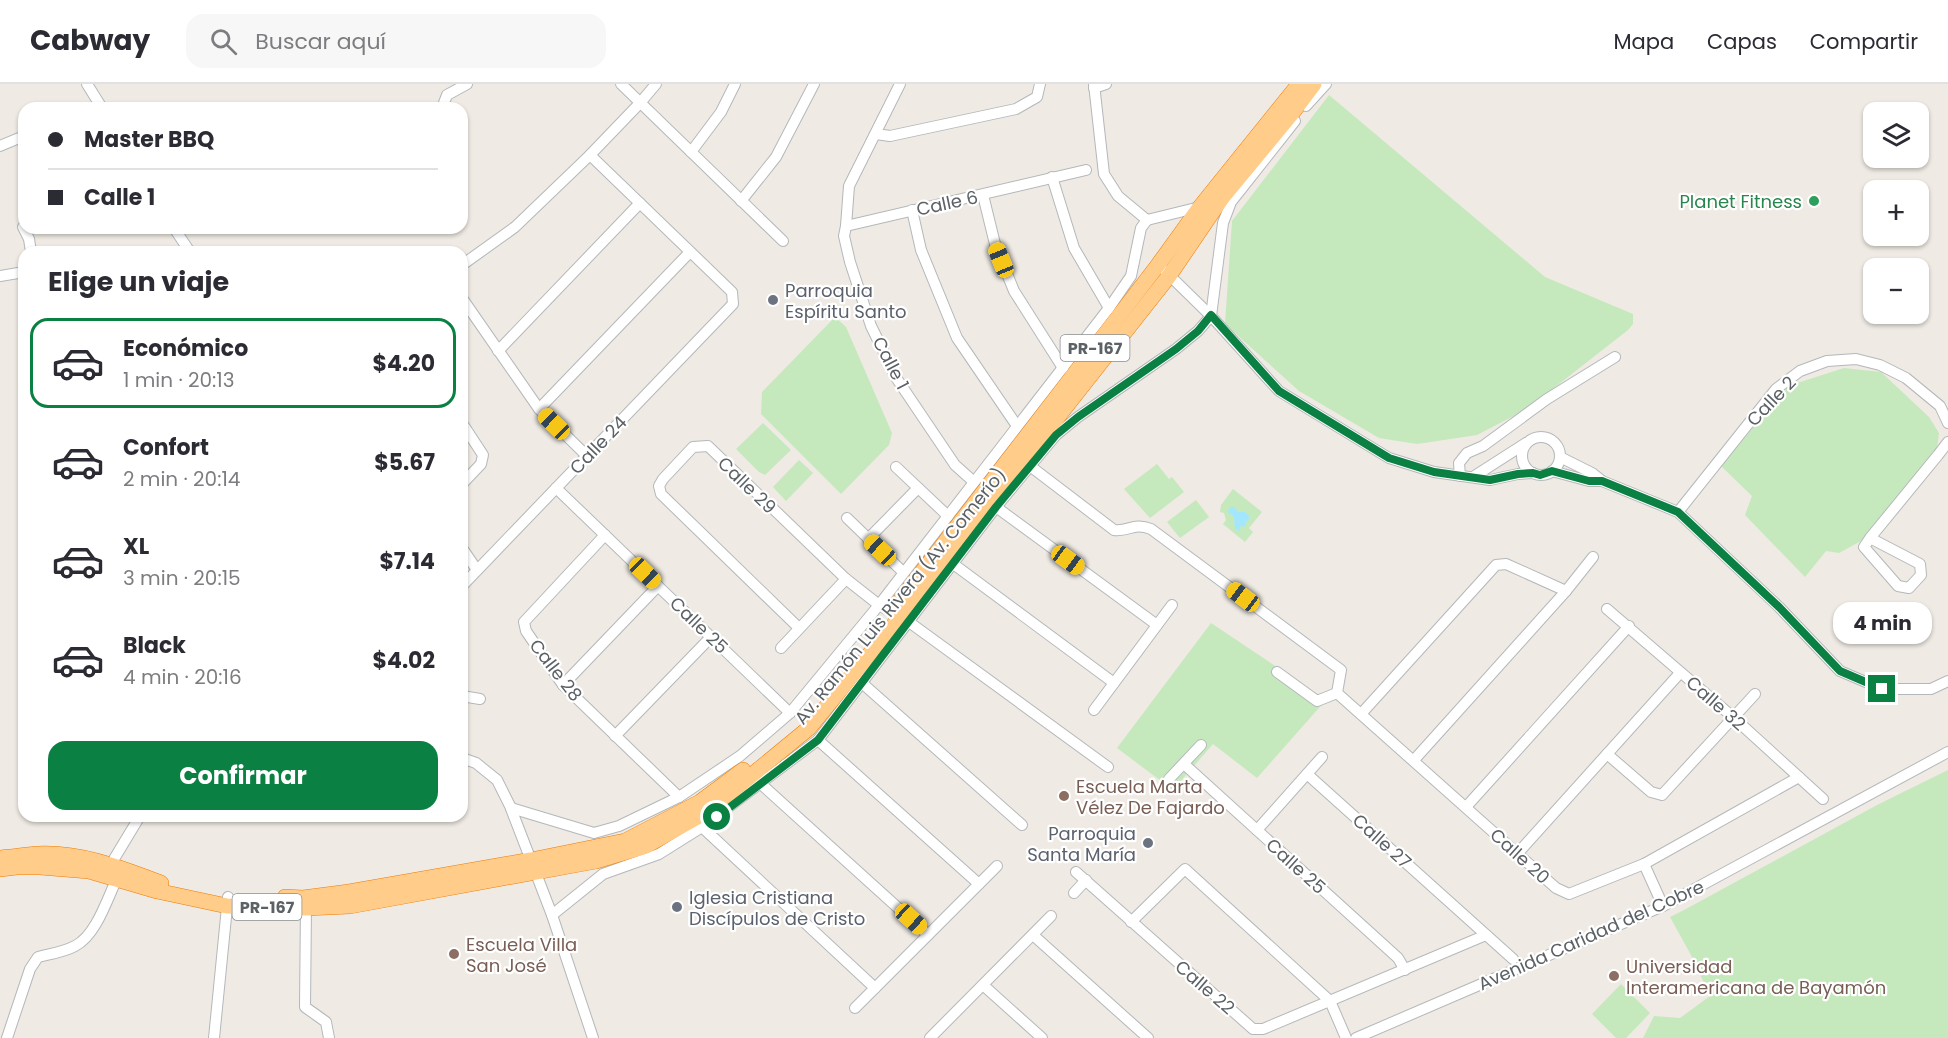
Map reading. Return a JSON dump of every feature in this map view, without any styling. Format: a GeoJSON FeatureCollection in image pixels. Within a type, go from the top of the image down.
{"type":"FeatureCollection","features":[{"type":"Feature","properties":{"kind":"highway","name":"Av. Ramón Luis Rivera (Av. Comerío)"},"geometry":{"type":"LineString","coordinates":[[1164,270],[1200,207],[1299,84]]}},
{"type":"Feature","properties":{"kind":"highway","name":"Av. Ramón Luis Rivera (Av. Comerío)"},"geometry":{"type":"LineString","coordinates":[[0,858],[38,854],[60,855],[113,872],[157,891],[227,902],[350,906],[533,866],[596,861],[646,846],[708,811],[809,728],[895,614],[1164,270],[1314,84]]}},
{"type":"Feature","properties":{"kind":"highway","name":"Av. Ramón Luis Rivera (Av. Comerío)"},"geometry":{"type":"LineString","coordinates":[[0,870],[40,867],[113,872]]}},
{"type":"Feature","properties":{"kind":"street"},"geometry":{"type":"LineString","coordinates":[[87,84],[98,102]]}},
{"type":"Feature","properties":{"kind":"street"},"geometry":{"type":"LineString","coordinates":[[444,102],[447,95],[466,84]]}},
{"type":"Feature","properties":{"kind":"street"},"geometry":{"type":"LineString","coordinates":[[621,84],[783,241]]}},
{"type":"Feature","properties":{"kind":"street"},"geometry":{"type":"LineString","coordinates":[[468,261],[515,227],[590,155],[656,84]]}},
{"type":"Feature","properties":{"kind":"street"},"geometry":{"type":"LineString","coordinates":[[691,152],[721,112],[735,84]]}},
{"type":"Feature","properties":{"kind":"street"},"geometry":{"type":"LineString","coordinates":[[741,201],[776,157],[814,84]]}},
{"type":"Feature","properties":{"kind":"street"},"geometry":{"type":"LineString","coordinates":[[846,226],[849,186],[900,84]]}},
{"type":"Feature","properties":{"kind":"street"},"geometry":{"type":"LineString","coordinates":[[876,134],[890,136],[1016,109],[1037,97],[1040,84]]}},
{"type":"Feature","properties":{"kind":"street"},"geometry":{"type":"LineString","coordinates":[[1106,84],[1094,86],[1104,174],[1118,196],[1147,220]]}},
{"type":"Feature","properties":{"kind":"street"},"geometry":{"type":"LineString","coordinates":[[511,808],[594,833],[619,826],[679,797],[740,756],[789,713],[952,563],[1056,435],[1198,331],[1211,315],[1222,223],[1231,202],[1326,84]]}},
{"type":"Feature","properties":{"kind":"street"},"geometry":{"type":"LineString","coordinates":[[0,146],[18,138]]}},
{"type":"Feature","properties":{"kind":"street"},"geometry":{"type":"LineString","coordinates":[[538,409],[690,252],[590,155]]}},
{"type":"Feature","properties":{"kind":"street","name":"Calle 6"},"geometry":{"type":"LineString","coordinates":[[846,226],[1086,170]]}},
{"type":"Feature","properties":{"kind":"street"},"geometry":{"type":"LineString","coordinates":[[1052,177],[1074,248],[1109,308]]}},
{"type":"Feature","properties":{"kind":"street"},"geometry":{"type":"LineString","coordinates":[[983,195],[995,244],[1014,291],[1063,368]]}},
{"type":"Feature","properties":{"kind":"street"},"geometry":{"type":"LineString","coordinates":[[498,351],[640,203]]}},
{"type":"Feature","properties":{"kind":"street"},"geometry":{"type":"LineString","coordinates":[[552,915],[603,874],[659,854],[702,828],[818,740],[862,683],[895,614],[903,572],[1109,308],[1131,276],[1141,228],[1147,220],[1200,207]]}},
{"type":"Feature","properties":{"kind":"street"},"geometry":{"type":"LineString","coordinates":[[912,210],[921,250],[957,338],[1017,426]]}},
{"type":"Feature","properties":{"kind":"street","name":"Calle 1"},"geometry":{"type":"LineString","coordinates":[[846,226],[844,236],[850,262],[871,326],[897,379],[955,465],[974,482]]}},
{"type":"Feature","properties":{"kind":"street","name":"Calle 24"},"geometry":{"type":"LineString","coordinates":[[468,580],[733,304],[732,292],[690,252]]}},
{"type":"Feature","properties":{"kind":"street"},"geometry":{"type":"LineString","coordinates":[[1164,270],[1211,315],[1279,391],[1389,458],[1434,472],[1490,480],[1533,473]]}},
{"type":"Feature","properties":{"kind":"street"},"geometry":{"type":"LineString","coordinates":[[0,276],[18,273]]}},
{"type":"Feature","properties":{"kind":"street"},"geometry":{"type":"LineString","coordinates":[[468,307],[538,409],[587,456]]}},
{"type":"Feature","properties":{"kind":"street"},"geometry":{"type":"LineString","coordinates":[[1460,476],[1459,463],[1467,453],[1483,446],[1547,399],[1615,357]]}},
{"type":"Feature","properties":{"kind":"street","name":"Calle 2"},"geometry":{"type":"LineString","coordinates":[[1678,512],[1776,389],[1800,371],[1827,361],[1856,359],[1881,364],[1906,378],[1940,406],[1948,423]]}},
{"type":"Feature","properties":{"kind":"street"},"geometry":{"type":"LineString","coordinates":[[468,432],[483,455],[481,464],[468,478]]}},
{"type":"Feature","properties":{"kind":"street"},"geometry":{"type":"LineString","coordinates":[[1473,477],[1533,439],[1541,437],[1548,438],[1559,449],[1558,464],[1552,471],[1540,475],[1527,469],[1522,457],[1527,443]]}},
{"type":"Feature","properties":{"kind":"street"},"geometry":{"type":"LineString","coordinates":[[1867,542],[1943,458],[1948,442]]}},
{"type":"Feature","properties":{"kind":"street","name":"Calle 29"},"geometry":{"type":"LineString","coordinates":[[799,628],[661,494],[658,486],[693,447],[708,446],[846,579],[1108,767]]}},
{"type":"Feature","properties":{"kind":"street"},"geometry":{"type":"LineString","coordinates":[[1560,457],[1592,473],[1602,481],[1678,512],[1779,607],[1840,671],[1882,689],[1931,689],[1948,681]]}},
{"type":"Feature","properties":{"kind":"street"},"geometry":{"type":"LineString","coordinates":[[1030,466],[1108,526],[1120,531],[1140,525],[1147,527],[1341,670],[1337,693],[1317,701],[1277,672]]}},
{"type":"Feature","properties":{"kind":"street"},"geometry":{"type":"LineString","coordinates":[[896,467],[948,516]]}},
{"type":"Feature","properties":{"kind":"street"},"geometry":{"type":"LineString","coordinates":[[1552,471],[1589,481],[1602,481]]}},
{"type":"Feature","properties":{"kind":"street","name":"Calle 25"},"geometry":{"type":"LineString","coordinates":[[556,488],[789,713]]}},
{"type":"Feature","properties":{"kind":"street"},"geometry":{"type":"LineString","coordinates":[[868,539],[918,488]]}},
{"type":"Feature","properties":{"kind":"street"},"geometry":{"type":"LineString","coordinates":[[996,507],[1157,626]]}},
{"type":"Feature","properties":{"kind":"street"},"geometry":{"type":"LineString","coordinates":[[847,518],[903,572]]}},
{"type":"Feature","properties":{"kind":"street","name":"Calle 28"},"geometry":{"type":"LineString","coordinates":[[605,535],[524,622],[526,631],[563,685],[679,797]]}},
{"type":"Feature","properties":{"kind":"street"},"geometry":{"type":"LineString","coordinates":[[1867,542],[1920,564],[1921,575],[1909,588],[1898,586],[1867,542]]}},
{"type":"Feature","properties":{"kind":"street"},"geometry":{"type":"LineString","coordinates":[[468,557],[477,570]]}},
{"type":"Feature","properties":{"kind":"street"},"geometry":{"type":"LineString","coordinates":[[1414,760],[1566,591],[1593,557]]}},
{"type":"Feature","properties":{"kind":"street"},"geometry":{"type":"LineString","coordinates":[[952,563],[1114,683]]}},
{"type":"Feature","properties":{"kind":"street"},"geometry":{"type":"LineString","coordinates":[[1361,714],[1496,565],[1506,564],[1566,591]]}},
{"type":"Feature","properties":{"kind":"street"},"geometry":{"type":"LineString","coordinates":[[781,648],[846,579]]}},
{"type":"Feature","properties":{"kind":"street"},"geometry":{"type":"LineString","coordinates":[[563,685],[658,586]]}},
{"type":"Feature","properties":{"kind":"street"},"geometry":{"type":"LineString","coordinates":[[1094,710],[1172,605]]}},
{"type":"Feature","properties":{"kind":"street","name":"Calle 32"},"geometry":{"type":"LineString","coordinates":[[1607,609],[1734,718],[1822,799]]}},
{"type":"Feature","properties":{"kind":"street"},"geometry":{"type":"LineString","coordinates":[[1466,807],[1629,626]]}},
{"type":"Feature","properties":{"kind":"street"},"geometry":{"type":"LineString","coordinates":[[615,735],[711,637]]}},
{"type":"Feature","properties":{"kind":"street"},"geometry":{"type":"LineString","coordinates":[[1517,854],[1680,673]]}},
{"type":"Feature","properties":{"kind":"street"},"geometry":{"type":"LineString","coordinates":[[862,683],[1022,825]]}},
{"type":"Feature","properties":{"kind":"street","name":"Calle 20"},"geometry":{"type":"LineString","coordinates":[[1337,693],[1556,888],[1569,894],[1644,864],[1799,777]]}},
{"type":"Feature","properties":{"kind":"street"},"geometry":{"type":"LineString","coordinates":[[1607,754],[1651,792],[1662,795],[1755,694]]}},
{"type":"Feature","properties":{"kind":"street"},"geometry":{"type":"LineString","coordinates":[[468,697],[480,699]]}},
{"type":"Feature","properties":{"kind":"street"},"geometry":{"type":"LineString","coordinates":[[818,740],[979,884]]}},
{"type":"Feature","properties":{"kind":"street"},"geometry":{"type":"LineString","coordinates":[[1169,779],[1201,745]]}},
{"type":"Feature","properties":{"kind":"street","name":"Avenida Caridad del Cobre"},"geometry":{"type":"LineString","coordinates":[[1356,1038],[1663,906],[1948,752]]}},
{"type":"Feature","properties":{"kind":"street"},"geometry":{"type":"LineString","coordinates":[[1257,830],[1322,757]]}},
{"type":"Feature","properties":{"kind":"street"},"geometry":{"type":"LineString","coordinates":[[468,760],[476,762],[497,780],[511,808],[552,915],[593,1038]]}},
{"type":"Feature","properties":{"kind":"street","name":"Calle 25"},"geometry":{"type":"LineString","coordinates":[[1184,764],[1398,958],[1405,970]]}},
{"type":"Feature","properties":{"kind":"street","name":"Calle 27"},"geometry":{"type":"LineString","coordinates":[[1307,774],[1513,959]]}},
{"type":"Feature","properties":{"kind":"street"},"geometry":{"type":"LineString","coordinates":[[761,784],[928,934]]}},
{"type":"Feature","properties":{"kind":"street"},"geometry":{"type":"LineString","coordinates":[[7,1038],[30,969],[38,957],[73,947],[86,939],[100,915],[113,872],[137,822]]}},
{"type":"Feature","properties":{"kind":"street"},"geometry":{"type":"LineString","coordinates":[[702,828],[875,988]]}},
{"type":"Feature","properties":{"kind":"street"},"geometry":{"type":"LineString","coordinates":[[1644,864],[1663,906]]}},
{"type":"Feature","properties":{"kind":"street"},"geometry":{"type":"LineString","coordinates":[[855,1008],[997,866]]}},
{"type":"Feature","properties":{"kind":"street"},"geometry":{"type":"LineString","coordinates":[[1131,922],[1185,869],[1330,1001],[1346,1038]]}},
{"type":"Feature","properties":{"kind":"street","name":"Calle 22"},"geometry":{"type":"LineString","coordinates":[[1077,872],[1253,1029],[1263,1029],[1486,935]]}},
{"type":"Feature","properties":{"kind":"street"},"geometry":{"type":"LineString","coordinates":[[1074,893],[1086,880]]}},
{"type":"Feature","properties":{"kind":"street"},"geometry":{"type":"LineString","coordinates":[[214,1038],[227,902]]}},
{"type":"Feature","properties":{"kind":"street"},"geometry":{"type":"LineString","coordinates":[[306,903],[305,1007],[326,1022],[329,1038]]}},
{"type":"Feature","properties":{"kind":"street"},"geometry":{"type":"LineString","coordinates":[[933,1037],[1051,916]]}},
{"type":"Feature","properties":{"kind":"street"},"geometry":{"type":"LineString","coordinates":[[1033,935],[1148,1038]]}},
{"type":"Feature","properties":{"kind":"street"},"geometry":{"type":"LineString","coordinates":[[983,985],[1042,1038]]}},
{"type":"Feature","properties":{"kind":"green space"},"geometry":{"type":"Polygon","coordinates":[[[1329,95],[1545,277],[1633,314],[1633,324],[1527,409],[1477,435],[1417,444],[1379,438],[1299,391],[1225,324],[1232,221],[1329,95]]]}},
{"type":"Feature","properties":{"kind":"green space"},"geometry":{"type":"Polygon","coordinates":[[[835,317],[846,327],[892,433],[889,445],[841,494],[761,414],[762,392],[835,317]]]}},
{"type":"Feature","properties":{"kind":"green space"},"geometry":{"type":"Polygon","coordinates":[[[1844,368],[1881,372],[1929,417],[1939,433],[1937,448],[1861,541],[1839,553],[1826,551],[1805,577],[1745,515],[1752,496],[1721,466],[1788,386],[1844,368]]]}},
{"type":"Feature","properties":{"kind":"green space"},"geometry":{"type":"Polygon","coordinates":[[[763,423],[791,450],[765,475],[736,449],[763,423]]]}},
{"type":"Feature","properties":{"kind":"green space"},"geometry":{"type":"Polygon","coordinates":[[[799,460],[813,473],[786,501],[773,487],[799,460]]]}},
{"type":"Feature","properties":{"kind":"green space"},"geometry":{"type":"Polygon","coordinates":[[[1157,464],[1184,492],[1150,518],[1124,489],[1157,464]]]}},
{"type":"Feature","properties":{"kind":"green space"},"geometry":{"type":"Polygon","coordinates":[[[1233,489],[1262,512],[1249,528],[1253,532],[1245,542],[1223,524],[1226,520],[1224,513],[1220,512],[1221,505],[1233,489]]]}},
{"type":"Feature","properties":{"kind":"green space"},"geometry":{"type":"Polygon","coordinates":[[[1196,500],[1209,517],[1180,538],[1167,522],[1196,500]]]}},
{"type":"Feature","properties":{"kind":"green space"},"geometry":{"type":"Polygon","coordinates":[[[1211,623],[1326,700],[1257,778],[1213,744],[1173,790],[1117,748],[1211,623]]]}},
{"type":"Feature","properties":{"kind":"green space"},"geometry":{"type":"Polygon","coordinates":[[[1948,770],[1948,1038],[1643,1038],[1654,1016],[1680,1018],[1710,996],[1670,917],[1877,805],[1948,770]]]}},
{"type":"Feature","properties":{"kind":"green space"},"geometry":{"type":"Polygon","coordinates":[[[1621,984],[1650,1013],[1626,1038],[1616,1038],[1592,1014],[1621,984]]]}},
{"type":"Feature","properties":{"kind":"water"},"geometry":{"type":"Polygon","coordinates":[[[1230,507],[1234,507],[1238,512],[1245,512],[1249,516],[1246,525],[1244,527],[1241,525],[1239,531],[1235,529],[1234,517],[1228,512],[1230,507]]]}},
{"type":"Feature","properties":{"kind":"place","name":"Planet Fitness"},"geometry":{"type":"Point","coordinates":[1814,201]}},
{"type":"Feature","properties":{"kind":"place","name":"Parroquia Espíritu Santo"},"geometry":{"type":"Point","coordinates":[773,300]}},
{"type":"Feature","properties":{"kind":"place","name":"Escuela Marta Vélez De Fajardo"},"geometry":{"type":"Point","coordinates":[1064,796]}},
{"type":"Feature","properties":{"kind":"place","name":"Parroquia Santa María"},"geometry":{"type":"Point","coordinates":[1148,843]}},
{"type":"Feature","properties":{"kind":"place","name":"Iglesia Cristiana Discípulos de Cristo"},"geometry":{"type":"Point","coordinates":[677,907]}},
{"type":"Feature","properties":{"kind":"place","name":"Escuela Villa San José"},"geometry":{"type":"Point","coordinates":[454,954]}},
{"type":"Feature","properties":{"kind":"place","name":"Universidad Interamericana de Bayamón"},"geometry":{"type":"Point","coordinates":[1614,976]}},
{"type":"Feature","properties":{"kind":"route"},"geometry":{"type":"LineString","coordinates":[[717,817],[818,740],[952,563],[1056,435],[1078,417],[1176,349],[1198,331],[1211,315],[1279,391],[1389,458],[1434,472],[1490,480],[1518,474],[1547,474],[1552,471],[1589,481],[1602,481],[1678,512],[1779,607],[1840,671],[1882,689]]}}]}
